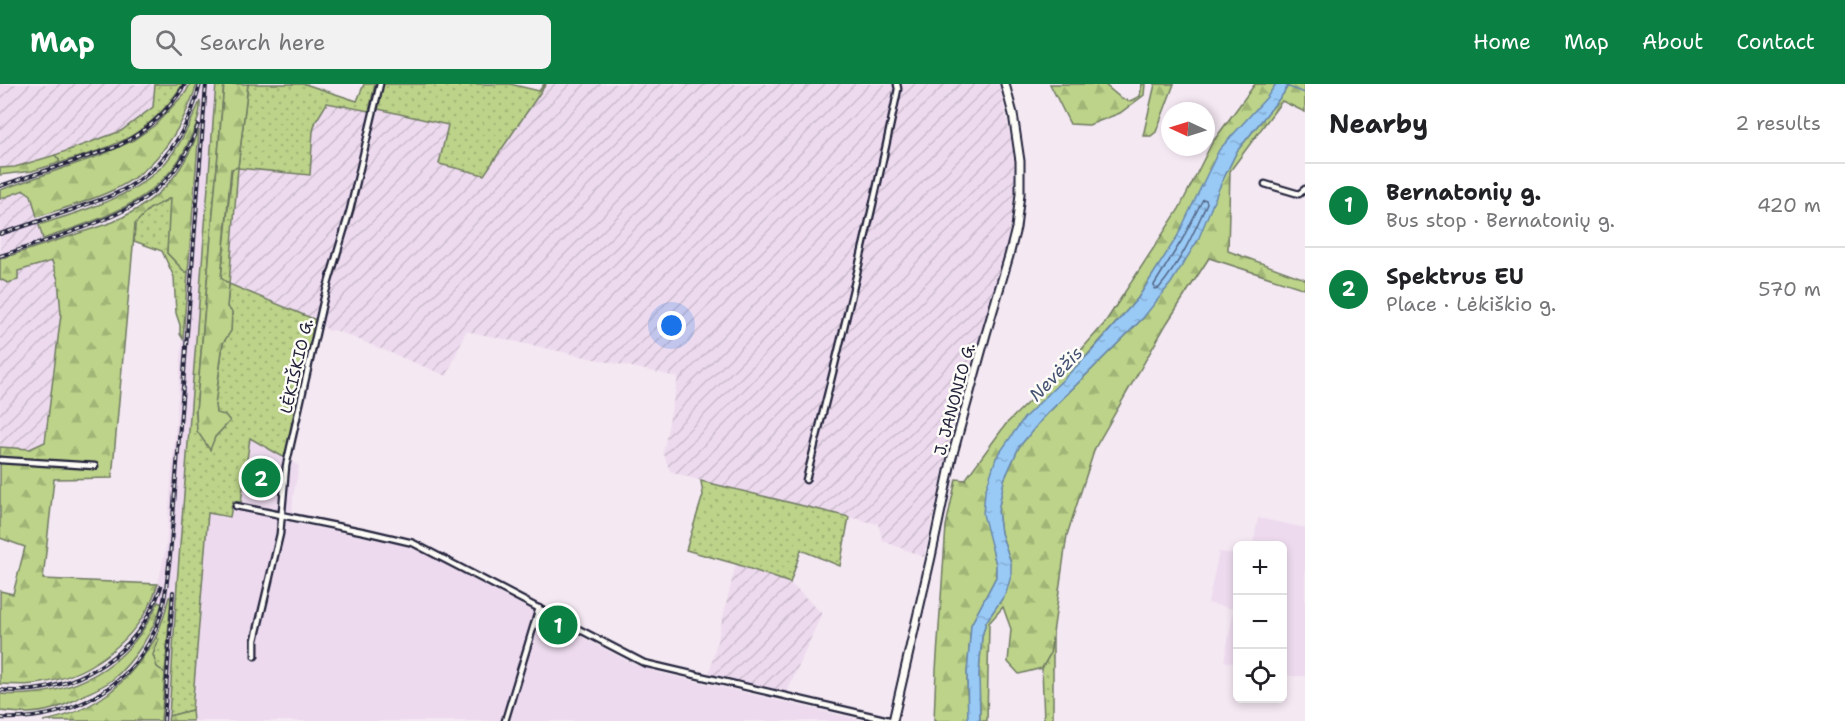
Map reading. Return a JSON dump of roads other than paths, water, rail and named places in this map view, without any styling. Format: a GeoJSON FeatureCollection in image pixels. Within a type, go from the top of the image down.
{"type":"FeatureCollection","features":[{"type":"Feature","properties":{"kind":"street","name":"LĖKIŠKIO G."},"geometry":{"type":"LineString","coordinates":[[255,656],[255,640],[282,515],[286,466],[324,298],[350,210],[380,84]]}},
{"type":"Feature","properties":{"kind":"street"},"geometry":{"type":"LineString","coordinates":[[806,480],[849,312],[891,124],[897,84]]}},
{"type":"Feature","properties":{"kind":"street","name":"J. JANONIO G."},"geometry":{"type":"LineString","coordinates":[[893,721],[952,457],[1016,228],[1020,194],[1020,161],[1013,114],[1005,84]]}},
{"type":"Feature","properties":{"kind":"street"},"geometry":{"type":"LineString","coordinates":[[1265,184],[1299,194],[1305,189]]}},
{"type":"Feature","properties":{"kind":"street"},"geometry":{"type":"LineString","coordinates":[[0,460],[95,466]]}},
{"type":"Feature","properties":{"kind":"street"},"geometry":{"type":"LineString","coordinates":[[236,506],[413,543],[644,663],[893,721]]}},
{"type":"Feature","properties":{"kind":"street"},"geometry":{"type":"LineString","coordinates":[[505,721],[539,608]]}},
{"type":"Feature","properties":{"kind":"water"},"geometry":{"type":"Polygon","coordinates":[[[1276,84],[1289,84],[1237,151],[1198,240],[1171,283],[1143,318],[1043,418],[1019,447],[1004,480],[998,511],[1001,533],[1011,563],[1011,576],[1006,593],[986,622],[982,636],[979,673],[980,721],[968,721],[967,674],[971,625],[996,577],[996,564],[983,514],[985,492],[996,458],[1024,418],[1090,353],[1138,298],[1177,237],[1219,150],[1276,84]]]}},
{"type":"Feature","properties":{"kind":"waterway"},"geometry":{"type":"LineString","coordinates":[[1286,86],[1305,93]]}},
{"type":"Feature","properties":{"kind":"railway"},"geometry":{"type":"LineString","coordinates":[[0,186],[116,147],[127,141],[163,113],[185,84]]}},
{"type":"Feature","properties":{"kind":"railway"},"geometry":{"type":"LineString","coordinates":[[0,234],[104,199],[136,182],[162,160],[173,146],[189,117],[200,84]]}},
{"type":"Feature","properties":{"kind":"railway"},"geometry":{"type":"LineString","coordinates":[[0,718],[51,714],[97,696],[117,682],[134,664],[148,644],[159,620],[165,597],[170,557],[206,84]]}},
{"type":"Feature","properties":{"kind":"railway"},"geometry":{"type":"LineString","coordinates":[[0,256],[115,215],[151,194],[166,181],[178,165],[198,125]]}},
{"type":"Feature","properties":{"kind":"railway"},"geometry":{"type":"LineString","coordinates":[[0,690],[40,689],[60,684],[97,668],[113,657],[141,628],[161,587]]}},
{"type":"Feature","properties":{"kind":"railway"},"geometry":{"type":"LineString","coordinates":[[164,721],[173,592]]}},
{"type":"Feature","properties":{"kind":"place","name":"Spektrus EU"},"geometry":{"type":"Point","coordinates":[261,478]}},
{"type":"Feature","properties":{"kind":"place","name":"Bernatonių g."},"geometry":{"type":"Point","coordinates":[558,625]}},
{"type":"Feature","properties":{"kind":"water label","name":"Nevėžis"},"geometry":{"type":"Point","coordinates":[1056,374]}}]}
